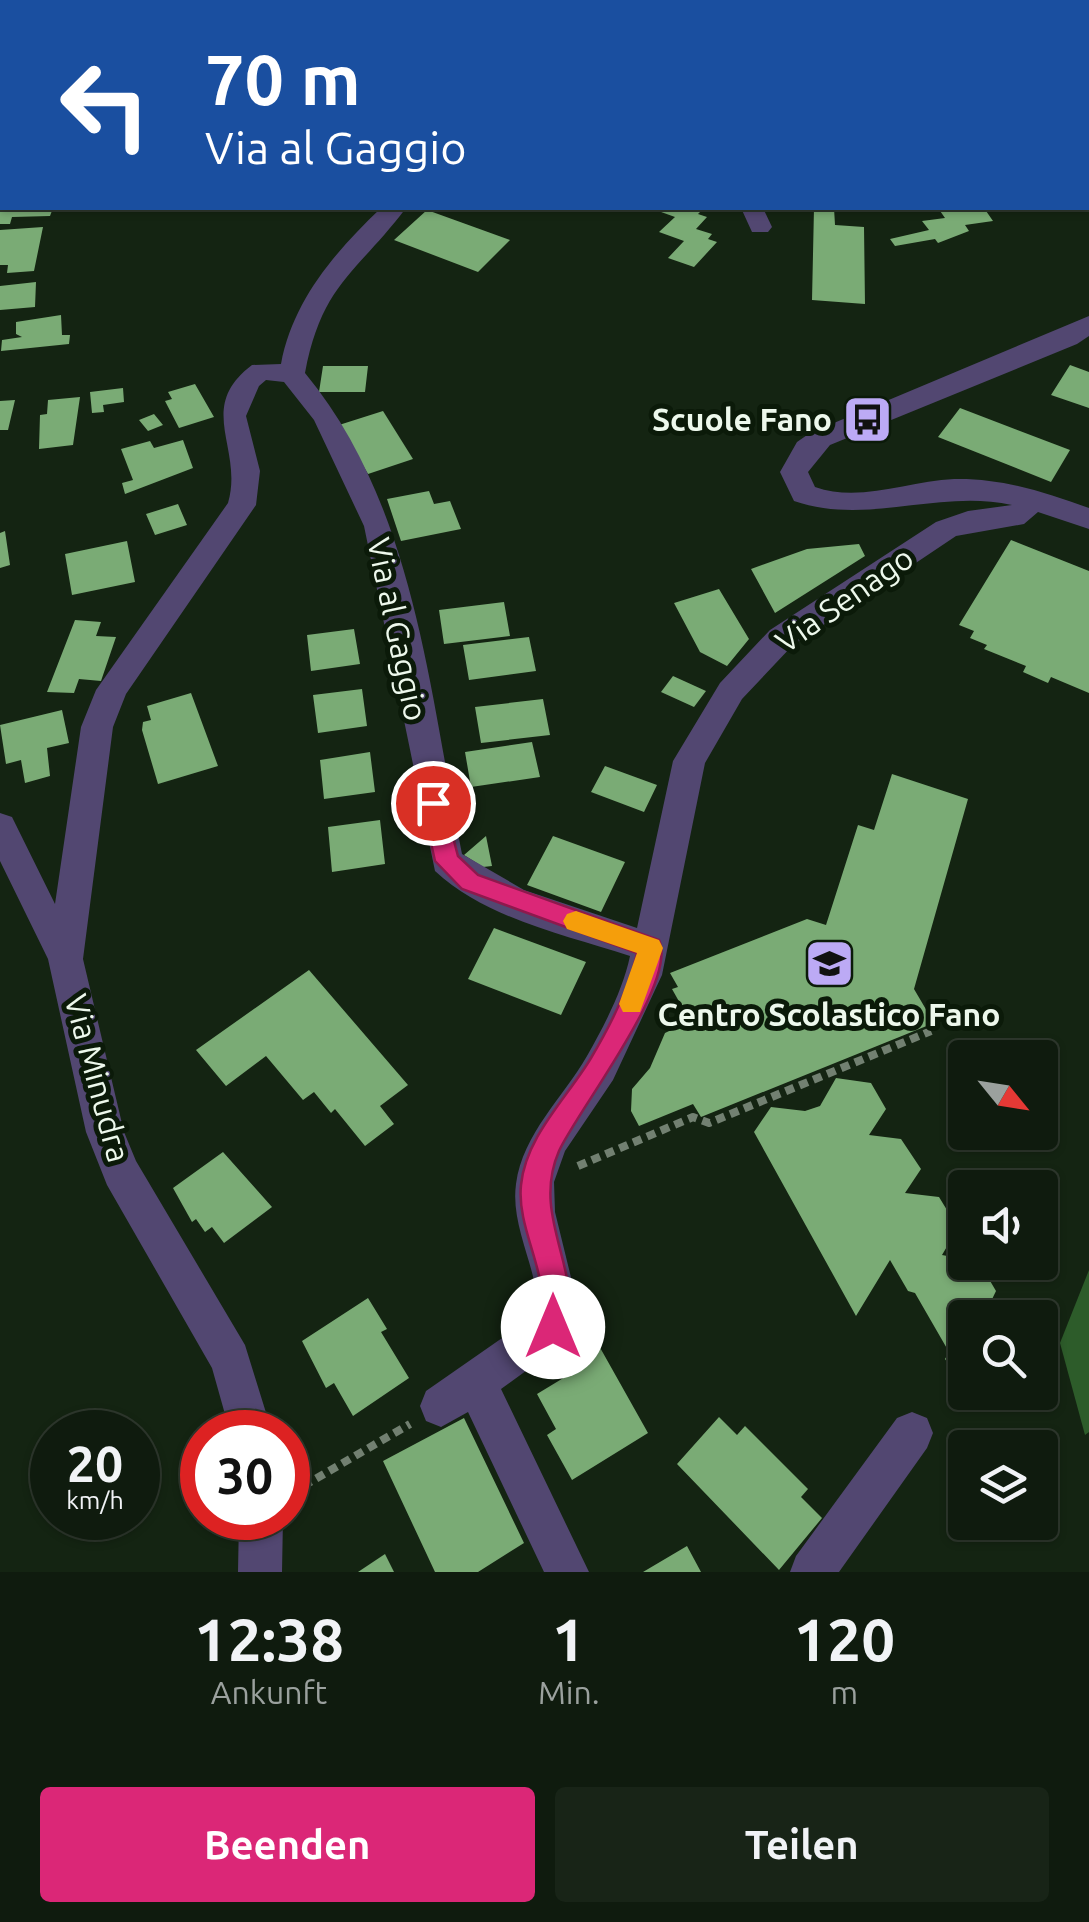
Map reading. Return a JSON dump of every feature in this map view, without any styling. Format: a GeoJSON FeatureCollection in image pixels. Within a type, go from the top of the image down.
{"type":"FeatureCollection","features":[{"type":"Feature","properties":{"kind":"street"},"geometry":{"type":"LineString","coordinates":[[66,959],[98,727],[104,708],[112,690],[242,505],[250,482],[233,416],[242,391],[261,371],[292,374],[298,335],[328,280],[356,244],[392,210]]}},
{"type":"Feature","properties":{"kind":"street","name":"Via Senago"},"geometry":{"type":"LineString","coordinates":[[459,1395],[553,1327],[559,1310],[535,1212],[535,1182],[549,1142],[600,1068],[644,975],[689,761],[731,691],[781,638],[946,529],[974,518],[1006,520],[1018,516],[1027,506],[1023,495],[969,488],[839,505],[804,494],[794,472],[807,448],[820,439],[1068,338],[1089,324]]}},
{"type":"Feature","properties":{"kind":"street","name":"Via al Gaggio"},"geometry":{"type":"LineString","coordinates":[[292,374],[326,416],[378,526],[447,861],[457,873],[491,892],[651,948]]}},
{"type":"Feature","properties":{"kind":"street"},"geometry":{"type":"LineString","coordinates":[[1023,495],[1089,519]]}},
{"type":"Feature","properties":{"kind":"street","name":"Via Minudra"},"geometry":{"type":"LineString","coordinates":[[0,827],[66,959],[105,1132],[121,1172],[230,1360],[245,1410]]}},
{"type":"Feature","properties":{"kind":"street"},"geometry":{"type":"LineString","coordinates":[[459,1395],[567,1572]]}},
{"type":"Feature","properties":{"kind":"street"},"geometry":{"type":"LineString","coordinates":[[812,1572],[912,1433]]}},
{"type":"Feature","properties":{"kind":"street"},"geometry":{"type":"LineString","coordinates":[[260,1572],[261,1540]]}},
{"type":"Feature","properties":{"kind":"path"},"geometry":{"type":"LineString","coordinates":[[535,1182],[694,1117],[710,1123],[930,1031]]}},
{"type":"Feature","properties":{"kind":"path"},"geometry":{"type":"LineString","coordinates":[[310,1481],[459,1395]]}},
{"type":"Feature","properties":{"kind":"green space"},"geometry":{"type":"Polygon","coordinates":[[[1089,1270],[1089,1432],[1085,1435],[1060,1343],[1089,1270]]]}},
{"type":"Feature","properties":{"kind":"building"},"geometry":{"type":"Polygon","coordinates":[[[0,210],[52,210],[50,216],[12,217],[10,224],[0,224],[0,210]]]}},
{"type":"Feature","properties":{"kind":"building"},"geometry":{"type":"Polygon","coordinates":[[[427,210],[510,240],[478,272],[394,240],[427,210]]]}},
{"type":"Feature","properties":{"kind":"building"},"geometry":{"type":"Polygon","coordinates":[[[656,210],[702,210],[698,214],[707,217],[696,229],[712,234],[708,239],[717,242],[694,267],[668,258],[684,241],[659,232],[675,217],[656,210]]]}},
{"type":"Feature","properties":{"kind":"building"},"geometry":{"type":"Polygon","coordinates":[[[814,210],[834,210],[835,225],[864,227],[865,304],[812,300],[814,210]]]}},
{"type":"Feature","properties":{"kind":"building"},"geometry":{"type":"Polygon","coordinates":[[[939,210],[985,210],[993,221],[965,225],[969,231],[938,243],[935,239],[895,246],[890,239],[929,230],[922,221],[945,218],[939,210]]]}},
{"type":"Feature","properties":{"kind":"building"},"geometry":{"type":"Polygon","coordinates":[[[43,227],[34,271],[7,273],[8,265],[0,265],[0,230],[43,227]]]}},
{"type":"Feature","properties":{"kind":"building"},"geometry":{"type":"Polygon","coordinates":[[[36,282],[35,307],[0,310],[0,286],[36,282]]]}},
{"type":"Feature","properties":{"kind":"building"},"geometry":{"type":"Polygon","coordinates":[[[61,315],[62,335],[70,335],[69,344],[1,351],[2,340],[22,337],[16,334],[16,322],[61,315]]]}},
{"type":"Feature","properties":{"kind":"building"},"geometry":{"type":"Polygon","coordinates":[[[1070,365],[1089,372],[1089,408],[1051,395],[1070,365]]]}},
{"type":"Feature","properties":{"kind":"building"},"geometry":{"type":"Polygon","coordinates":[[[323,366],[368,366],[365,392],[319,392],[323,366]]]}},
{"type":"Feature","properties":{"kind":"building"},"geometry":{"type":"Polygon","coordinates":[[[195,384],[214,417],[179,428],[165,401],[172,399],[168,392],[195,384]]]}},
{"type":"Feature","properties":{"kind":"building"},"geometry":{"type":"Polygon","coordinates":[[[123,388],[124,402],[103,405],[104,412],[92,413],[90,392],[123,388]]]}},
{"type":"Feature","properties":{"kind":"building"},"geometry":{"type":"Polygon","coordinates":[[[80,397],[73,445],[39,449],[40,415],[47,414],[48,400],[80,397]]]}},
{"type":"Feature","properties":{"kind":"building"},"geometry":{"type":"Polygon","coordinates":[[[15,400],[8,430],[0,430],[0,401],[15,400]]]}},
{"type":"Feature","properties":{"kind":"building"},"geometry":{"type":"Polygon","coordinates":[[[960,408],[1070,450],[1051,482],[938,437],[960,408]]]}},
{"type":"Feature","properties":{"kind":"building"},"geometry":{"type":"Polygon","coordinates":[[[383,411],[413,459],[368,474],[339,425],[383,411]]]}},
{"type":"Feature","properties":{"kind":"building"},"geometry":{"type":"Polygon","coordinates":[[[154,414],[163,425],[148,431],[139,420],[154,414]]]}},
{"type":"Feature","properties":{"kind":"building"},"geometry":{"type":"Polygon","coordinates":[[[183,440],[193,468],[125,494],[122,483],[133,480],[121,449],[150,441],[154,448],[183,440]]]}},
{"type":"Feature","properties":{"kind":"building"},"geometry":{"type":"Polygon","coordinates":[[[429,491],[434,504],[450,501],[461,529],[401,541],[387,499],[429,491]]]}},
{"type":"Feature","properties":{"kind":"building"},"geometry":{"type":"Polygon","coordinates":[[[178,504],[187,525],[155,535],[146,514],[178,504]]]}},
{"type":"Feature","properties":{"kind":"building"},"geometry":{"type":"Polygon","coordinates":[[[5,531],[10,565],[0,568],[0,533],[5,531]]]}},
{"type":"Feature","properties":{"kind":"building"},"geometry":{"type":"Polygon","coordinates":[[[1011,540],[1089,571],[1089,693],[1051,677],[1048,683],[1023,672],[1026,666],[984,649],[987,645],[970,638],[974,631],[959,625],[1011,540]]]}},
{"type":"Feature","properties":{"kind":"building"},"geometry":{"type":"Polygon","coordinates":[[[127,541],[135,582],[72,595],[65,554],[127,541]]]}},
{"type":"Feature","properties":{"kind":"building"},"geometry":{"type":"Polygon","coordinates":[[[859,544],[865,556],[775,613],[751,569],[807,549],[859,544]]]}},
{"type":"Feature","properties":{"kind":"building"},"geometry":{"type":"Polygon","coordinates":[[[719,589],[749,639],[727,666],[700,652],[674,603],[719,589]]]}},
{"type":"Feature","properties":{"kind":"building"},"geometry":{"type":"Polygon","coordinates":[[[504,602],[510,636],[444,644],[439,610],[504,602]]]}},
{"type":"Feature","properties":{"kind":"building"},"geometry":{"type":"Polygon","coordinates":[[[75,620],[101,622],[96,636],[116,637],[101,681],[79,679],[74,693],[47,692],[75,620]]]}},
{"type":"Feature","properties":{"kind":"building"},"geometry":{"type":"Polygon","coordinates":[[[354,629],[360,664],[311,671],[307,635],[354,629]]]}},
{"type":"Feature","properties":{"kind":"building"},"geometry":{"type":"Polygon","coordinates":[[[529,637],[536,671],[469,680],[463,645],[529,637]]]}},
{"type":"Feature","properties":{"kind":"building"},"geometry":{"type":"Polygon","coordinates":[[[673,676],[706,691],[694,707],[661,692],[673,676]]]}},
{"type":"Feature","properties":{"kind":"building"},"geometry":{"type":"Polygon","coordinates":[[[362,689],[367,726],[318,733],[313,695],[362,689]]]}},
{"type":"Feature","properties":{"kind":"building"},"geometry":{"type":"Polygon","coordinates":[[[191,693],[218,766],[158,784],[142,730],[143,722],[151,720],[147,706],[191,693]]]}},
{"type":"Feature","properties":{"kind":"building"},"geometry":{"type":"Polygon","coordinates":[[[543,699],[550,735],[481,743],[475,707],[543,699]]]}},
{"type":"Feature","properties":{"kind":"building"},"geometry":{"type":"Polygon","coordinates":[[[62,710],[69,743],[47,748],[50,776],[25,783],[21,760],[6,764],[0,725],[62,710]]]}},
{"type":"Feature","properties":{"kind":"building"},"geometry":{"type":"Polygon","coordinates":[[[532,742],[540,777],[471,787],[465,752],[532,742]]]}},
{"type":"Feature","properties":{"kind":"building"},"geometry":{"type":"Polygon","coordinates":[[[370,752],[375,792],[324,799],[320,760],[370,752]]]}},
{"type":"Feature","properties":{"kind":"building"},"geometry":{"type":"Polygon","coordinates":[[[605,766],[657,785],[644,812],[591,792],[605,766]]]}},
{"type":"Feature","properties":{"kind":"building","name":"Centro Scolastico Fano"},"geometry":{"type":"Polygon","coordinates":[[[892,774],[968,799],[914,989],[934,1023],[701,1117],[693,1104],[639,1126],[631,1111],[632,1089],[650,1068],[665,1033],[690,1021],[672,989],[678,987],[670,973],[807,919],[826,925],[858,825],[874,830],[892,774]]]}},
{"type":"Feature","properties":{"kind":"building"},"geometry":{"type":"Polygon","coordinates":[[[380,820],[385,864],[332,872],[328,827],[380,820]]]}},
{"type":"Feature","properties":{"kind":"building"},"geometry":{"type":"Polygon","coordinates":[[[486,836],[492,866],[483,867],[464,855],[486,836]]]}},
{"type":"Feature","properties":{"kind":"building"},"geometry":{"type":"Polygon","coordinates":[[[553,836],[625,862],[601,912],[527,885],[553,836]]]}},
{"type":"Feature","properties":{"kind":"building"},"geometry":{"type":"Polygon","coordinates":[[[494,928],[586,962],[561,1015],[468,979],[494,928]]]}},
{"type":"Feature","properties":{"kind":"building"},"geometry":{"type":"Polygon","coordinates":[[[309,970],[408,1085],[380,1106],[394,1124],[365,1146],[335,1109],[331,1113],[314,1092],[303,1100],[266,1056],[226,1086],[196,1050],[309,970]]]}},
{"type":"Feature","properties":{"kind":"building"},"geometry":{"type":"Polygon","coordinates":[[[836,1078],[871,1083],[886,1109],[869,1135],[901,1139],[921,1169],[905,1193],[939,1197],[948,1212],[948,1245],[942,1255],[948,1256],[948,1280],[990,1280],[996,1291],[992,1300],[948,1300],[948,1350],[915,1293],[908,1291],[890,1260],[856,1316],[754,1132],[771,1107],[805,1111],[820,1106],[836,1078]]]}},
{"type":"Feature","properties":{"kind":"building"},"geometry":{"type":"Polygon","coordinates":[[[223,1152],[272,1207],[224,1243],[212,1227],[205,1232],[196,1219],[192,1222],[173,1188],[223,1152]]]}},
{"type":"Feature","properties":{"kind":"building"},"geometry":{"type":"Polygon","coordinates":[[[368,1298],[387,1329],[381,1332],[409,1378],[353,1416],[334,1383],[326,1388],[302,1341],[368,1298]]]}},
{"type":"Feature","properties":{"kind":"building"},"geometry":{"type":"Polygon","coordinates":[[[598,1344],[648,1433],[572,1480],[547,1435],[556,1429],[537,1394],[565,1377],[559,1367],[598,1344]]]}},
{"type":"Feature","properties":{"kind":"building"},"geometry":{"type":"Polygon","coordinates":[[[719,1417],[737,1435],[745,1426],[808,1489],[801,1497],[822,1518],[779,1570],[677,1464],[719,1417]]]}},
{"type":"Feature","properties":{"kind":"building"},"geometry":{"type":"Polygon","coordinates":[[[464,1418],[524,1543],[478,1572],[435,1572],[383,1461],[464,1418]]]}},
{"type":"Feature","properties":{"kind":"building"},"geometry":{"type":"Polygon","coordinates":[[[687,1546],[701,1572],[643,1572],[687,1546]]]}},
{"type":"Feature","properties":{"kind":"building"},"geometry":{"type":"Polygon","coordinates":[[[385,1554],[394,1572],[358,1572],[385,1554]]]}},
{"type":"Feature","properties":{"kind":"slow traffic"},"geometry":{"type":"LineString","coordinates":[[576,921],[651,948],[632,1004]]}},
{"type":"Feature","properties":{"kind":"place","name":"Scuole Fano"},"geometry":{"type":"Point","coordinates":[867,419]}},
{"type":"Feature","properties":{"kind":"place","name":"Centro Scolastico Fano"},"geometry":{"type":"Point","coordinates":[829,964]}},
{"type":"Feature","properties":{"kind":"route"},"geometry":{"type":"LineString","coordinates":[[433,803],[447,861],[470,882],[651,948],[625,1019],[600,1068],[549,1142],[535,1182],[535,1212],[559,1310],[553,1327]]}}]}
